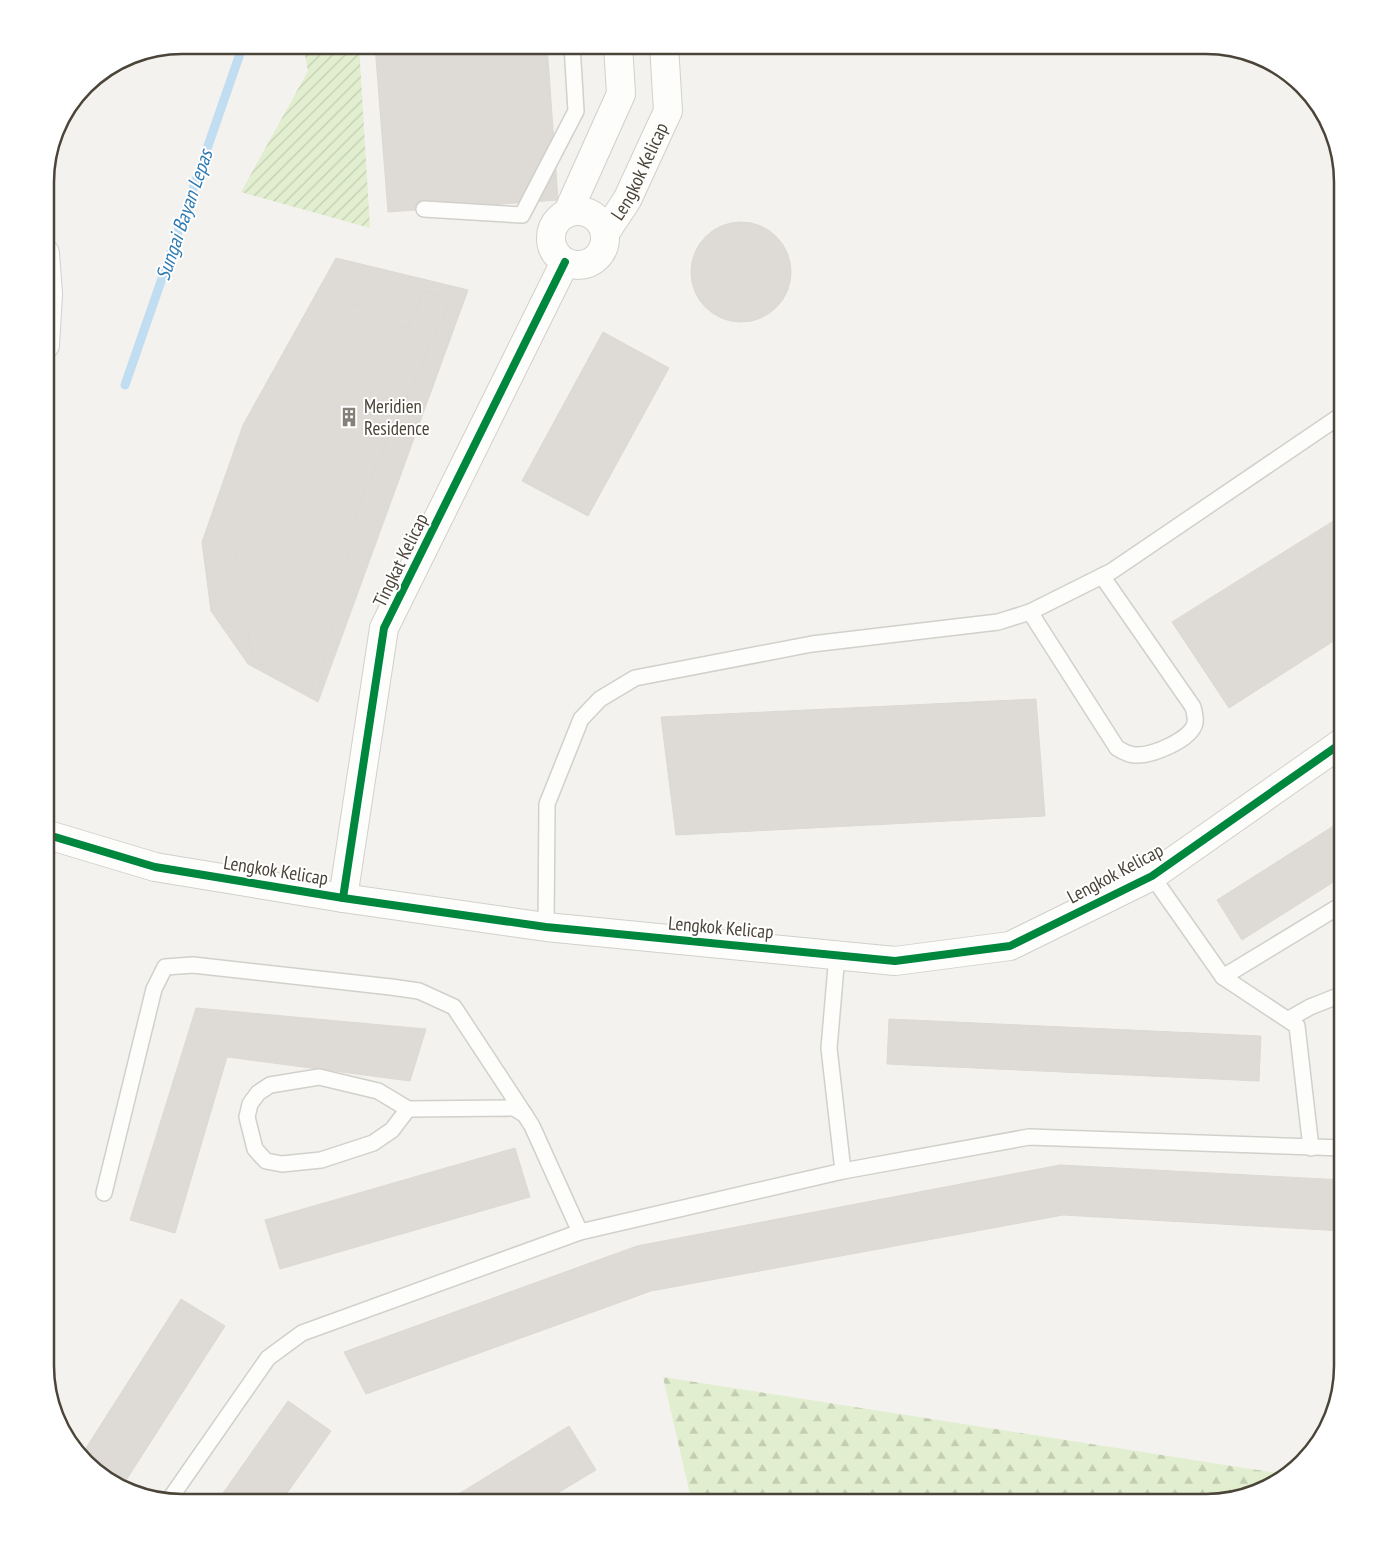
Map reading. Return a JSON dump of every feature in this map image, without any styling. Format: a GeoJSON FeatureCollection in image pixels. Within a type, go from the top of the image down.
{"type":"FeatureCollection","features":[{"type":"Feature","properties":{"kind":"street"},"geometry":{"type":"LineString","coordinates":[[568,212],[584,211],[598,219],[605,233],[604,248],[595,260],[581,265],[566,262],[554,252],[550,236],[556,221],[568,212],[621,94],[619,54]]}},
{"type":"Feature","properties":{"kind":"street","name":"Lengkok Kelicap"},"geometry":{"type":"LineString","coordinates":[[605,233],[627,200],[668,111],[665,54]]}},
{"type":"Feature","properties":{"kind":"street","name":"Tingkat Kelicap"},"geometry":{"type":"LineString","coordinates":[[343,898],[384,628],[566,262]]}},
{"type":"Feature","properties":{"kind":"street","name":"Lengkok Kelicap"},"geometry":{"type":"LineString","coordinates":[[54,837],[155,867],[343,898],[546,927],[895,960],[1010,946],[1152,876],[1334,748]]}},
{"type":"Feature","properties":{"kind":"lane"},"geometry":{"type":"LineString","coordinates":[[424,209],[522,215],[576,110],[573,54]]}},
{"type":"Feature","properties":{"kind":"lane"},"geometry":{"type":"LineString","coordinates":[[546,927],[547,804],[581,719],[600,699],[635,678],[644,676],[812,644],[998,622],[1030,612],[1102,576],[1334,420]]}},
{"type":"Feature","properties":{"kind":"lane"},"geometry":{"type":"LineString","coordinates":[[1030,612],[1117,748],[1134,755],[1150,753],[1174,744],[1187,736],[1195,723],[1193,707],[1102,576]]}},
{"type":"Feature","properties":{"kind":"lane"},"geometry":{"type":"LineString","coordinates":[[1152,876],[1223,977],[1297,1026],[1311,1148]]}},
{"type":"Feature","properties":{"kind":"lane"},"geometry":{"type":"LineString","coordinates":[[1223,977],[1334,909]]}},
{"type":"Feature","properties":{"kind":"lane"},"geometry":{"type":"LineString","coordinates":[[837,955],[829,1048],[842,1170]]}},
{"type":"Feature","properties":{"kind":"lane"},"geometry":{"type":"LineString","coordinates":[[104,1193],[154,989],[165,967],[193,965],[419,991],[454,1007],[525,1115],[580,1232]]}},
{"type":"Feature","properties":{"kind":"lane"},"geometry":{"type":"LineString","coordinates":[[1289,1020],[1310,1007],[1334,998]]}},
{"type":"Feature","properties":{"kind":"lane"},"geometry":{"type":"LineString","coordinates":[[408,1109],[392,1130],[373,1143],[321,1160],[282,1164],[266,1161],[255,1148],[247,1117],[250,1104],[258,1093],[270,1085],[319,1077],[378,1091],[408,1109],[514,1108],[525,1115]]}},
{"type":"Feature","properties":{"kind":"lane"},"geometry":{"type":"LineString","coordinates":[[174,1494],[268,1358],[302,1333],[580,1232],[842,1170],[1029,1137],[1334,1148]]}},
{"type":"Feature","properties":{"kind":"green space"},"geometry":{"type":"Polygon","coordinates":[[[305,54],[360,54],[370,228],[241,192],[308,71],[305,54]]]}},
{"type":"Feature","properties":{"kind":"green space"},"geometry":{"type":"Polygon","coordinates":[[[663,1377],[1276,1473],[1255,1485],[1239,1490],[1206,1494],[690,1494],[663,1377]]]}},
{"type":"Feature","properties":{"kind":"building"},"geometry":{"type":"Polygon","coordinates":[[[376,54],[548,54],[558,200],[388,212],[376,54]]]}},
{"type":"Feature","properties":{"kind":"building"},"geometry":{"type":"Polygon","coordinates":[[[741,222],[760,226],[776,237],[787,253],[791,272],[787,291],[776,307],[760,318],[741,322],[722,318],[706,307],[695,291],[691,272],[695,253],[706,237],[722,226],[741,222]]]}},
{"type":"Feature","properties":{"kind":"building"},"geometry":{"type":"Polygon","coordinates":[[[336,258],[468,290],[318,702],[248,664],[211,611],[202,542],[243,425],[336,258]]]}},
{"type":"Feature","properties":{"kind":"building","name":"Meridien Residence"},"geometry":{"type":"Polygon","coordinates":[[[425,291],[450,301],[359,504],[318,690],[253,661],[248,630],[211,611],[352,303],[407,329],[425,291]]]}},
{"type":"Feature","properties":{"kind":"building"},"geometry":{"type":"Polygon","coordinates":[[[603,332],[669,368],[588,516],[522,481],[603,332]]]}},
{"type":"Feature","properties":{"kind":"building"},"geometry":{"type":"Polygon","coordinates":[[[1334,521],[1334,641],[1229,708],[1172,622],[1334,521]]]}},
{"type":"Feature","properties":{"kind":"building"},"geometry":{"type":"Polygon","coordinates":[[[1036,699],[1045,816],[676,835],[661,717],[1036,699]]]}},
{"type":"Feature","properties":{"kind":"building"},"geometry":{"type":"Polygon","coordinates":[[[1334,826],[1334,882],[1242,940],[1217,900],[1334,826]]]}},
{"type":"Feature","properties":{"kind":"building"},"geometry":{"type":"Polygon","coordinates":[[[196,1008],[426,1029],[410,1081],[227,1057],[175,1233],[130,1220],[196,1008]]]}},
{"type":"Feature","properties":{"kind":"building"},"geometry":{"type":"Polygon","coordinates":[[[889,1019],[1261,1036],[1259,1081],[887,1064],[889,1019]]]}},
{"type":"Feature","properties":{"kind":"building"},"geometry":{"type":"Polygon","coordinates":[[[515,1148],[530,1197],[280,1269],[265,1220],[515,1148]]]}},
{"type":"Feature","properties":{"kind":"building"},"geometry":{"type":"Polygon","coordinates":[[[1060,1165],[1334,1180],[1334,1230],[1063,1215],[651,1291],[366,1394],[344,1352],[637,1246],[1060,1165]]]}},
{"type":"Feature","properties":{"kind":"building"},"geometry":{"type":"Polygon","coordinates":[[[181,1299],[225,1326],[125,1481],[104,1468],[85,1450],[181,1299]]]}},
{"type":"Feature","properties":{"kind":"building"},"geometry":{"type":"Polygon","coordinates":[[[288,1401],[331,1431],[286,1494],[222,1494],[288,1401]]]}},
{"type":"Feature","properties":{"kind":"building"},"geometry":{"type":"Polygon","coordinates":[[[569,1426],[596,1470],[556,1494],[459,1494],[569,1426]]]}},
{"type":"Feature","properties":{"kind":"waterway","name":"Sungai Bayan Lepas"},"geometry":{"type":"LineString","coordinates":[[125,385],[240,54]]}},
{"type":"Feature","properties":{"kind":"cycle path"},"geometry":{"type":"LineString","coordinates":[[343,898],[384,628],[565,262]]}},
{"type":"Feature","properties":{"kind":"cycle path"},"geometry":{"type":"LineString","coordinates":[[54,837],[155,867],[343,898],[546,927],[895,961],[1010,946],[1152,876],[1334,748]]}},
{"type":"Feature","properties":{"kind":"place","name":"Meridien Residence"},"geometry":{"type":"Point","coordinates":[349,417]}}]}
